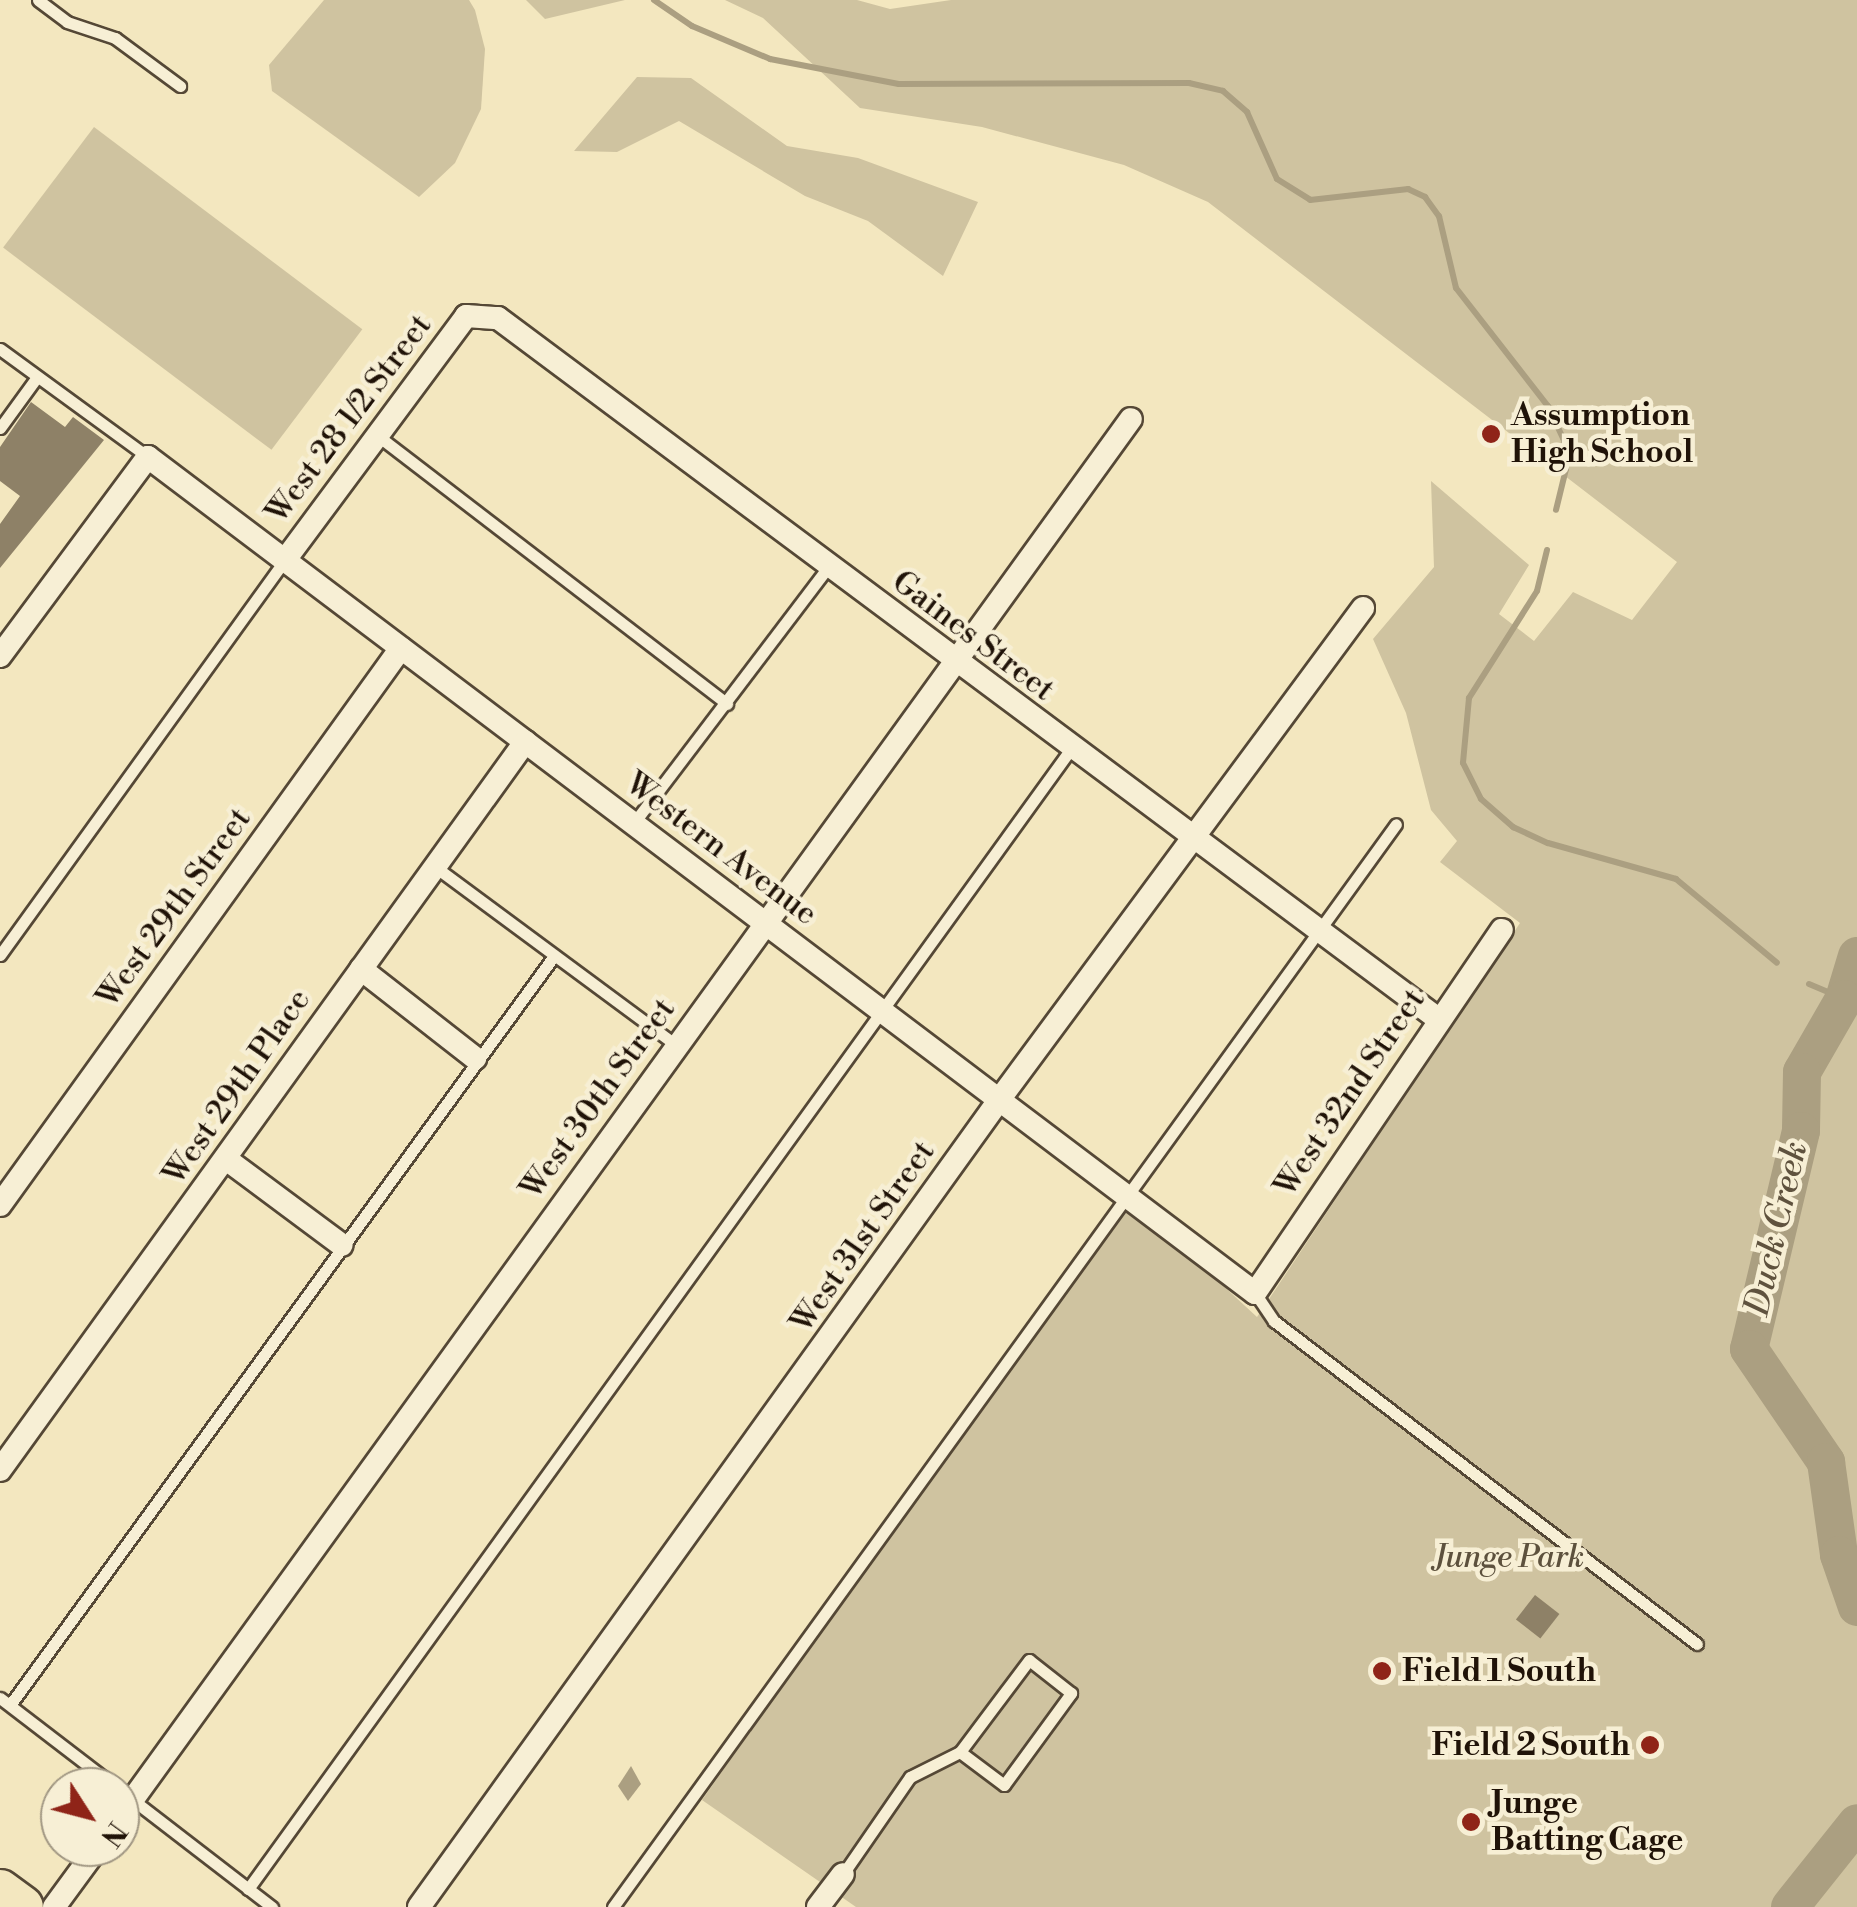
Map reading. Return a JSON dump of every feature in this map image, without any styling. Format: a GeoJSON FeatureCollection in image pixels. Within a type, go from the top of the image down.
{"type":"FeatureCollection","features":[{"type":"Feature","properties":{"kind":"highway"},"geometry":{"type":"LineString","coordinates":[[0,1890],[22,1907]]}},
{"type":"Feature","properties":{"kind":"street","name":"West 28 1/2 Street"},"geometry":{"type":"LineString","coordinates":[[285,560],[466,316]]}},
{"type":"Feature","properties":{"kind":"street","name":"Gaines Street"},"geometry":{"type":"LineString","coordinates":[[466,316],[498,318],[1070,750],[1438,1019]]}},
{"type":"Feature","properties":{"kind":"street","name":"West 30th Street"},"geometry":{"type":"LineString","coordinates":[[140,1775],[1131,419]]}},
{"type":"Feature","properties":{"kind":"street","name":"Western Avenue"},"geometry":{"type":"LineString","coordinates":[[148,457],[1255,1293]]}},
{"type":"Feature","properties":{"kind":"street"},"geometry":{"type":"LineString","coordinates":[[0,656],[148,457]]}},
{"type":"Feature","properties":{"kind":"street","name":"West 31st Street"},"geometry":{"type":"LineString","coordinates":[[420,1907],[999,1100],[1364,608]]}},
{"type":"Feature","properties":{"kind":"street","name":"West 29th Street"},"geometry":{"type":"LineString","coordinates":[[0,1205],[401,648]]}},
{"type":"Feature","properties":{"kind":"street","name":"West 29th Place"},"geometry":{"type":"LineString","coordinates":[[0,1470],[525,742]]}},
{"type":"Feature","properties":{"kind":"street","name":"West 32nd Street"},"geometry":{"type":"LineString","coordinates":[[1255,1293],[1502,930]]}},
{"type":"Feature","properties":{"kind":"street"},"geometry":{"type":"LineString","coordinates":[[360,969],[475,1058]]}},
{"type":"Feature","properties":{"kind":"street"},"geometry":{"type":"LineString","coordinates":[[226,1160],[342,1245]]}},
{"type":"Feature","properties":{"kind":"street"},"geometry":{"type":"LineString","coordinates":[[54,1907],[83,1867]]}},
{"type":"Feature","properties":{"kind":"street"},"geometry":{"type":"LineString","coordinates":[[818,1907],[843,1874]]}},
{"type":"Feature","properties":{"kind":"lane"},"geometry":{"type":"LineString","coordinates":[[38,0],[67,22],[114,38],[180,86]]}},
{"type":"Feature","properties":{"kind":"lane"},"geometry":{"type":"LineString","coordinates":[[0,349],[148,457]]}},
{"type":"Feature","properties":{"kind":"lane"},"geometry":{"type":"LineString","coordinates":[[0,428],[37,377]]}},
{"type":"Feature","properties":{"kind":"lane"},"geometry":{"type":"LineString","coordinates":[[378,436],[727,704]]}},
{"type":"Feature","properties":{"kind":"lane"},"geometry":{"type":"LineString","coordinates":[[0,955],[285,560]]}},
{"type":"Feature","properties":{"kind":"lane"},"geometry":{"type":"LineString","coordinates":[[633,824],[828,566]]}},
{"type":"Feature","properties":{"kind":"lane"},"geometry":{"type":"LineString","coordinates":[[248,1888],[1070,750]]}},
{"type":"Feature","properties":{"kind":"lane"},"geometry":{"type":"LineString","coordinates":[[613,1907],[1396,824]]}},
{"type":"Feature","properties":{"kind":"lane"},"geometry":{"type":"LineString","coordinates":[[434,866],[676,1046]]}},
{"type":"Feature","properties":{"kind":"lane"},"geometry":{"type":"LineString","coordinates":[[83,1767],[5,1702],[475,1058],[554,956]]}},
{"type":"Feature","properties":{"kind":"lane"},"geometry":{"type":"LineString","coordinates":[[1255,1293],[1274,1321],[1696,1644]]}},
{"type":"Feature","properties":{"kind":"lane"},"geometry":{"type":"LineString","coordinates":[[843,1874],[910,1777],[960,1752],[1029,1660],[1072,1693],[1004,1785],[960,1752]]}},
{"type":"Feature","properties":{"kind":"lane"},"geometry":{"type":"LineString","coordinates":[[140,1812],[272,1907]]}},
{"type":"Feature","properties":{"kind":"green space"},"geometry":{"type":"Polygon","coordinates":[[[324,0],[469,0],[475,10],[485,49],[481,109],[455,163],[419,197],[272,91],[269,65],[324,0]]]}},
{"type":"Feature","properties":{"kind":"green space"},"geometry":{"type":"Polygon","coordinates":[[[526,0],[625,0],[545,19],[526,0]]]}},
{"type":"Feature","properties":{"kind":"green space","name":"Junge Park"},"geometry":{"type":"Polygon","coordinates":[[[725,0],[857,0],[890,9],[951,0],[1857,0],[1857,1907],[856,1907],[702,1800],[1127,1197],[1257,1317],[1520,923],[1440,862],[1457,841],[1431,810],[1406,713],[1373,639],[1434,567],[1431,481],[1529,565],[1499,614],[1534,641],[1573,592],[1632,620],[1677,562],[1208,202],[1124,165],[982,127],[860,108],[763,18],[725,0]]]}},
{"type":"Feature","properties":{"kind":"green space"},"geometry":{"type":"Polygon","coordinates":[[[637,77],[691,78],[787,146],[858,158],[978,202],[943,276],[868,221],[805,196],[679,121],[617,152],[574,151],[637,77]]]}},
{"type":"Feature","properties":{"kind":"green space"},"geometry":{"type":"Polygon","coordinates":[[[94,127],[362,329],[271,450],[3,248],[94,127]]]}},
{"type":"Feature","properties":{"kind":"shaded area"},"geometry":{"type":"Polygon","coordinates":[[[631,1766],[641,1784],[628,1801],[618,1786],[631,1766]]]}},
{"type":"Feature","properties":{"kind":"building"},"geometry":{"type":"Polygon","coordinates":[[[31,402],[65,427],[73,417],[104,440],[0,568],[0,524],[20,496],[0,481],[0,447],[31,402]]]}},
{"type":"Feature","properties":{"kind":"building"},"geometry":{"type":"Polygon","coordinates":[[[1535,1595],[1559,1614],[1540,1639],[1516,1619],[1535,1595]]]}},
{"type":"Feature","properties":{"kind":"waterway"},"geometry":{"type":"LineString","coordinates":[[654,0],[692,26],[770,59],[899,84],[1189,83],[1223,91],[1247,112],[1277,179],[1310,200],[1408,189],[1425,197],[1439,216],[1456,288],[1548,406],[1564,440],[1566,469],[1556,510]]}},
{"type":"Feature","properties":{"kind":"waterway"},"geometry":{"type":"LineString","coordinates":[[1547,550],[1537,591],[1469,698],[1463,763],[1481,799],[1513,827],[1548,843],[1676,879],[1777,963]]}},
{"type":"Feature","properties":{"kind":"waterway","name":"Duck Creek"},"geometry":{"type":"LineString","coordinates":[[1857,956],[1844,999],[1802,1072],[1801,1131],[1749,1349],[1826,1462],[1839,1555],[1857,1607]]}},
{"type":"Feature","properties":{"kind":"waterway"},"geometry":{"type":"LineString","coordinates":[[1809,984],[1844,999]]}},
{"type":"Feature","properties":{"kind":"waterway","name":"Duck Creek"},"geometry":{"type":"LineString","coordinates":[[1790,1907],[1857,1823]]}},
{"type":"Feature","properties":{"kind":"place","name":"Assumption High School"},"geometry":{"type":"Point","coordinates":[1491,434]}},
{"type":"Feature","properties":{"kind":"place","name":"Field 1 South"},"geometry":{"type":"Point","coordinates":[1382,1671]}},
{"type":"Feature","properties":{"kind":"place","name":"Field 2 South"},"geometry":{"type":"Point","coordinates":[1650,1745]}},
{"type":"Feature","properties":{"kind":"place","name":"Junge Batting Cage"},"geometry":{"type":"Point","coordinates":[1471,1822]}}]}
